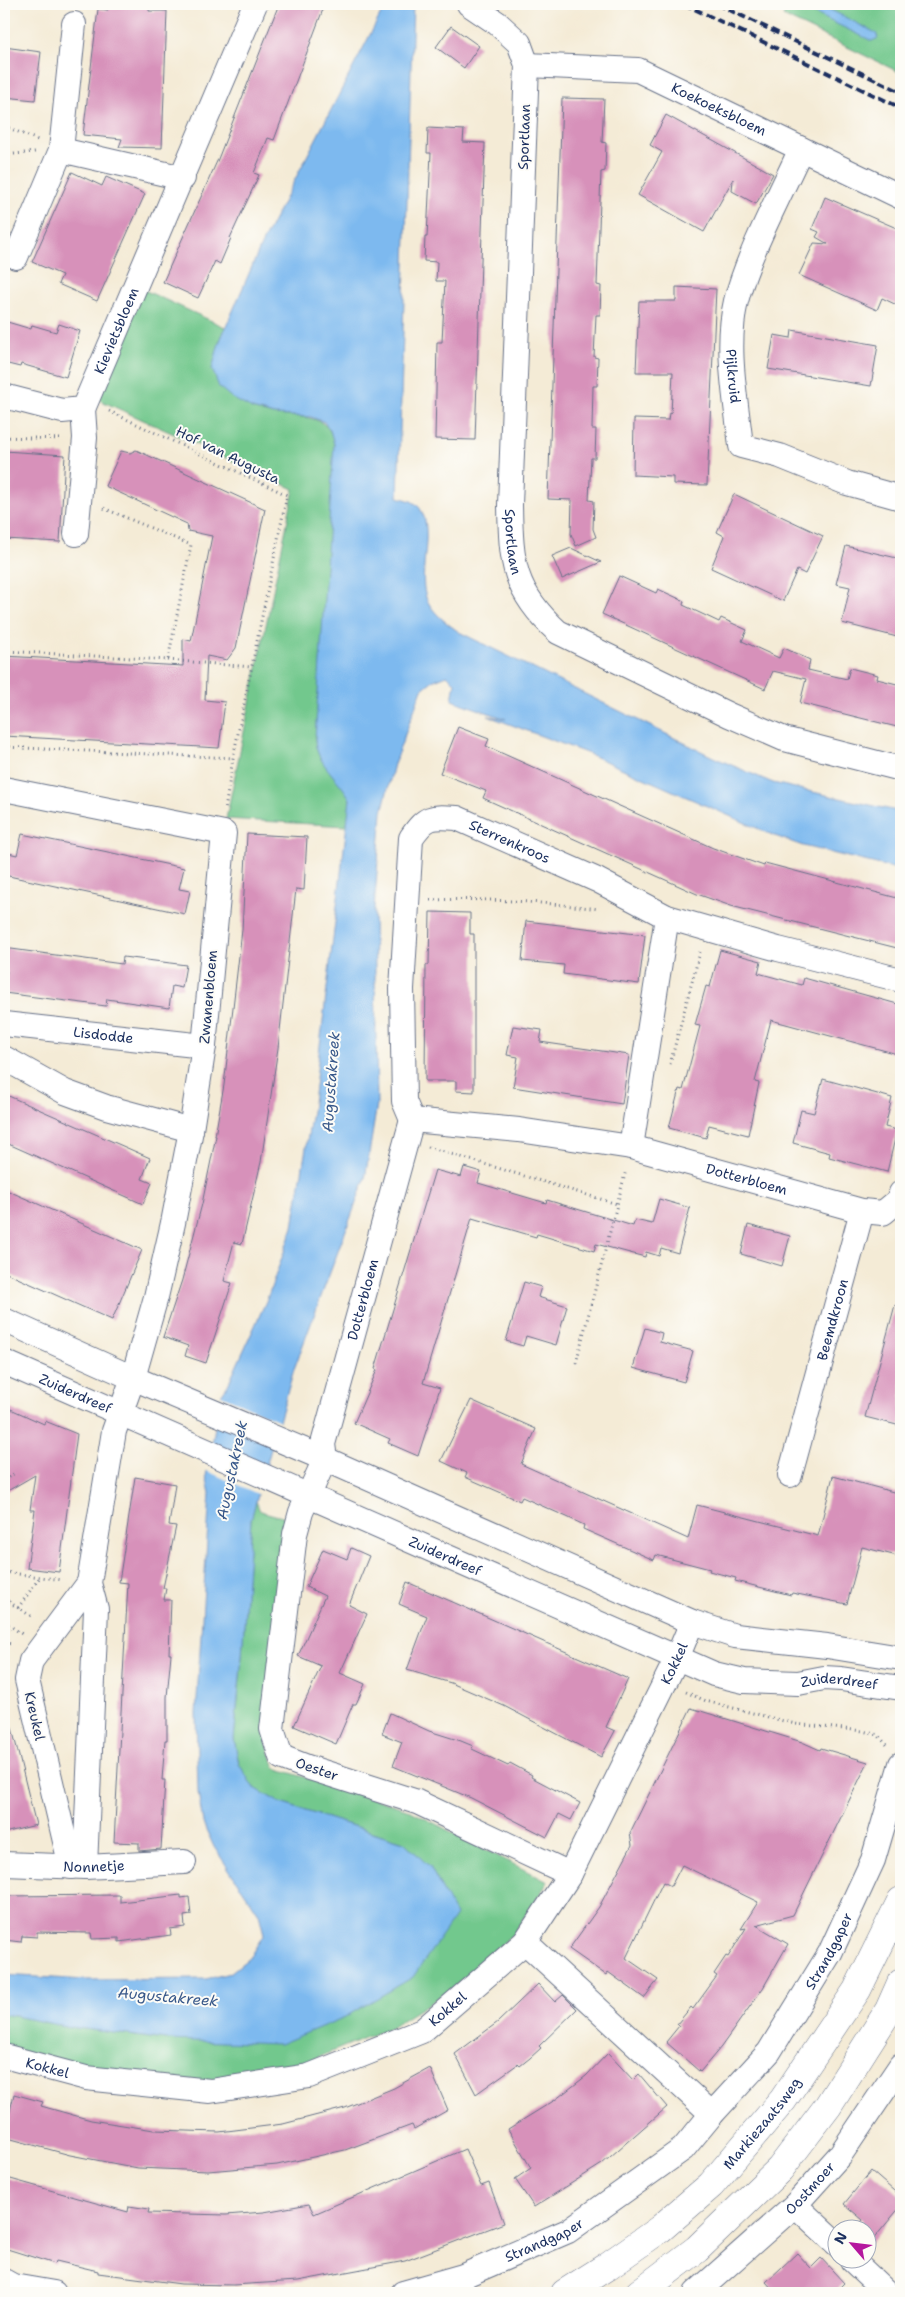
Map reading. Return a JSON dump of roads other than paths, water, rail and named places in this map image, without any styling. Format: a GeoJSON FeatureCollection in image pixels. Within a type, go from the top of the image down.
{"type":"FeatureCollection","features":[{"type":"Feature","properties":{"kind":"main road","name":"Markiezaatsweg"},"geometry":{"type":"LineString","coordinates":[[565,2293],[606,2268],[660,2229],[711,2185],[783,2100],[857,1990],[901,1901]]}},
{"type":"Feature","properties":{"kind":"main road"},"geometry":{"type":"LineString","coordinates":[[639,2293],[697,2249],[780,2169],[828,2106],[889,2010],[901,1983]]}},
{"type":"Feature","properties":{"kind":"street","name":"Kievietsbloem"},"geometry":{"type":"LineString","coordinates":[[83,409],[183,178],[255,4]]}},
{"type":"Feature","properties":{"kind":"street"},"geometry":{"type":"LineString","coordinates":[[469,4],[497,23],[519,43],[527,65]]}},
{"type":"Feature","properties":{"kind":"street"},"geometry":{"type":"LineString","coordinates":[[16,257],[61,150],[74,24]]}},
{"type":"Feature","properties":{"kind":"street","name":"Koekoeksbloem"},"geometry":{"type":"LineString","coordinates":[[527,65],[638,70],[901,197]]}},
{"type":"Feature","properties":{"kind":"street","name":"Sportlaan"},"geometry":{"type":"LineString","coordinates":[[527,65],[510,505],[511,552],[526,597],[540,615],[558,632],[729,715],[784,739],[901,769]]}},
{"type":"Feature","properties":{"kind":"street"},"geometry":{"type":"LineString","coordinates":[[61,150],[183,178]]}},
{"type":"Feature","properties":{"kind":"street","name":"Pijlkruid"},"geometry":{"type":"LineString","coordinates":[[801,150],[751,260],[736,302],[731,355],[741,446],[780,456],[847,483],[901,498]]}},
{"type":"Feature","properties":{"kind":"street"},"geometry":{"type":"LineString","coordinates":[[4,396],[62,411],[83,409],[85,438],[76,534]]}},
{"type":"Feature","properties":{"kind":"street","name":"Zwanenbloem"},"geometry":{"type":"LineString","coordinates":[[4,789],[224,833],[204,1046],[191,1130],[169,1242],[133,1378],[120,1413]]}},
{"type":"Feature","properties":{"kind":"street","name":"Sterrenkroos"},"geometry":{"type":"LineString","coordinates":[[409,1130],[404,1100],[402,989],[411,838],[420,824],[434,816],[457,818],[596,880],[667,917],[901,980]]}},
{"type":"Feature","properties":{"kind":"street"},"geometry":{"type":"LineString","coordinates":[[632,1148],[667,917]]}},
{"type":"Feature","properties":{"kind":"street","name":"Lisdodde"},"geometry":{"type":"LineString","coordinates":[[4,1024],[204,1046]]}},
{"type":"Feature","properties":{"kind":"street"},"geometry":{"type":"LineString","coordinates":[[4,1058],[73,1095],[106,1107],[191,1130]]}},
{"type":"Feature","properties":{"kind":"street","name":"Dotterbloem"},"geometry":{"type":"LineString","coordinates":[[325,1459],[323,1444],[409,1130],[519,1130],[632,1148],[862,1211]]}},
{"type":"Feature","properties":{"kind":"street"},"geometry":{"type":"LineString","coordinates":[[862,1211],[883,1213],[900,1199],[901,1193]]}},
{"type":"Feature","properties":{"kind":"street","name":"Beemdkroon"},"geometry":{"type":"LineString","coordinates":[[790,1475],[862,1211]]}},
{"type":"Feature","properties":{"kind":"street"},"geometry":{"type":"LineString","coordinates":[[4,1320],[133,1378],[325,1459],[692,1622],[735,1636],[826,1646],[901,1658]]}},
{"type":"Feature","properties":{"kind":"street","name":"Zuiderdreef"},"geometry":{"type":"LineString","coordinates":[[4,1362],[714,1674],[744,1681],[798,1683],[832,1678],[901,1688]]}},
{"type":"Feature","properties":{"kind":"street","name":"Kreukel"},"geometry":{"type":"LineString","coordinates":[[78,1867],[96,1609],[89,1583],[114,1431],[120,1413]]}},
{"type":"Feature","properties":{"kind":"street"},"geometry":{"type":"LineString","coordinates":[[308,1495],[325,1459]]}},
{"type":"Feature","properties":{"kind":"street","name":"Oester"},"geometry":{"type":"LineString","coordinates":[[308,1495],[300,1512],[295,1534],[272,1729],[282,1757],[307,1767],[417,1802],[570,1874]]}},
{"type":"Feature","properties":{"kind":"street","name":"Kreukel"},"geometry":{"type":"LineString","coordinates":[[78,1867],[27,1680],[31,1660],[89,1583]]}},
{"type":"Feature","properties":{"kind":"street","name":"Kokkel"},"geometry":{"type":"LineString","coordinates":[[4,2056],[86,2078],[210,2091],[309,2076],[422,2031],[525,1942],[570,1874],[665,1683],[692,1622]]}},
{"type":"Feature","properties":{"kind":"street","name":"Strandgaper"},"geometry":{"type":"LineString","coordinates":[[403,2293],[463,2276],[568,2231],[684,2150],[712,2114],[770,2052],[830,1953],[874,1860],[896,1756]]}},
{"type":"Feature","properties":{"kind":"street","name":"Nonnetje"},"geometry":{"type":"LineString","coordinates":[[4,1864],[78,1867],[184,1862]]}},
{"type":"Feature","properties":{"kind":"street"},"geometry":{"type":"LineString","coordinates":[[525,1942],[712,2114]]}},
{"type":"Feature","properties":{"kind":"street","name":"Oostmoer"},"geometry":{"type":"LineString","coordinates":[[696,2293],[795,2205],[840,2155],[901,2065]]}},
{"type":"Feature","properties":{"kind":"street"},"geometry":{"type":"LineString","coordinates":[[795,2205],[828,2236]]}},
{"type":"Feature","properties":{"kind":"street"},"geometry":{"type":"LineString","coordinates":[[863,2270],[887,2293]]}},
{"type":"Feature","properties":{"kind":"street"},"geometry":{"type":"LineString","coordinates":[[4,2281],[13,2286],[54,2293]]}},
{"type":"Feature","properties":{"kind":"water","name":"Augustakreek"},"geometry":{"type":"Polygon","coordinates":[[[386,4],[413,4],[398,497],[416,504],[423,513],[426,524],[426,537],[423,579],[424,591],[428,602],[438,615],[459,632],[713,757],[773,783],[901,812],[901,870],[803,846],[775,836],[589,754],[488,716],[506,719],[452,700],[455,683],[447,675],[432,681],[422,689],[394,764],[382,812],[374,909],[377,1104],[365,1179],[294,1369],[251,1519],[242,1656],[234,1739],[239,1764],[253,1787],[280,1803],[404,1842],[430,1867],[456,1915],[413,1977],[345,2017],[280,2044],[166,2040],[70,2027],[4,2014],[4,1975],[85,1980],[206,1979],[230,1973],[249,1958],[264,1934],[259,1914],[214,1847],[203,1823],[198,1792],[196,1714],[210,1493],[206,1476],[221,1395],[228,1385],[267,1299],[293,1227],[312,1111],[350,799],[319,756],[315,739],[334,444],[330,430],[324,422],[311,417],[274,415],[252,409],[232,398],[219,387],[212,369],[219,343],[263,241],[386,4]]]}},
{"type":"Feature","properties":{"kind":"water"},"geometry":{"type":"Polygon","coordinates":[[[795,4],[819,4],[876,33],[878,38],[872,41],[795,4]]]}},
{"type":"Feature","properties":{"kind":"railway"},"geometry":{"type":"LineString","coordinates":[[684,4],[901,108]]}},
{"type":"Feature","properties":{"kind":"railway"},"geometry":{"type":"LineString","coordinates":[[717,4],[901,92]]}}]}
